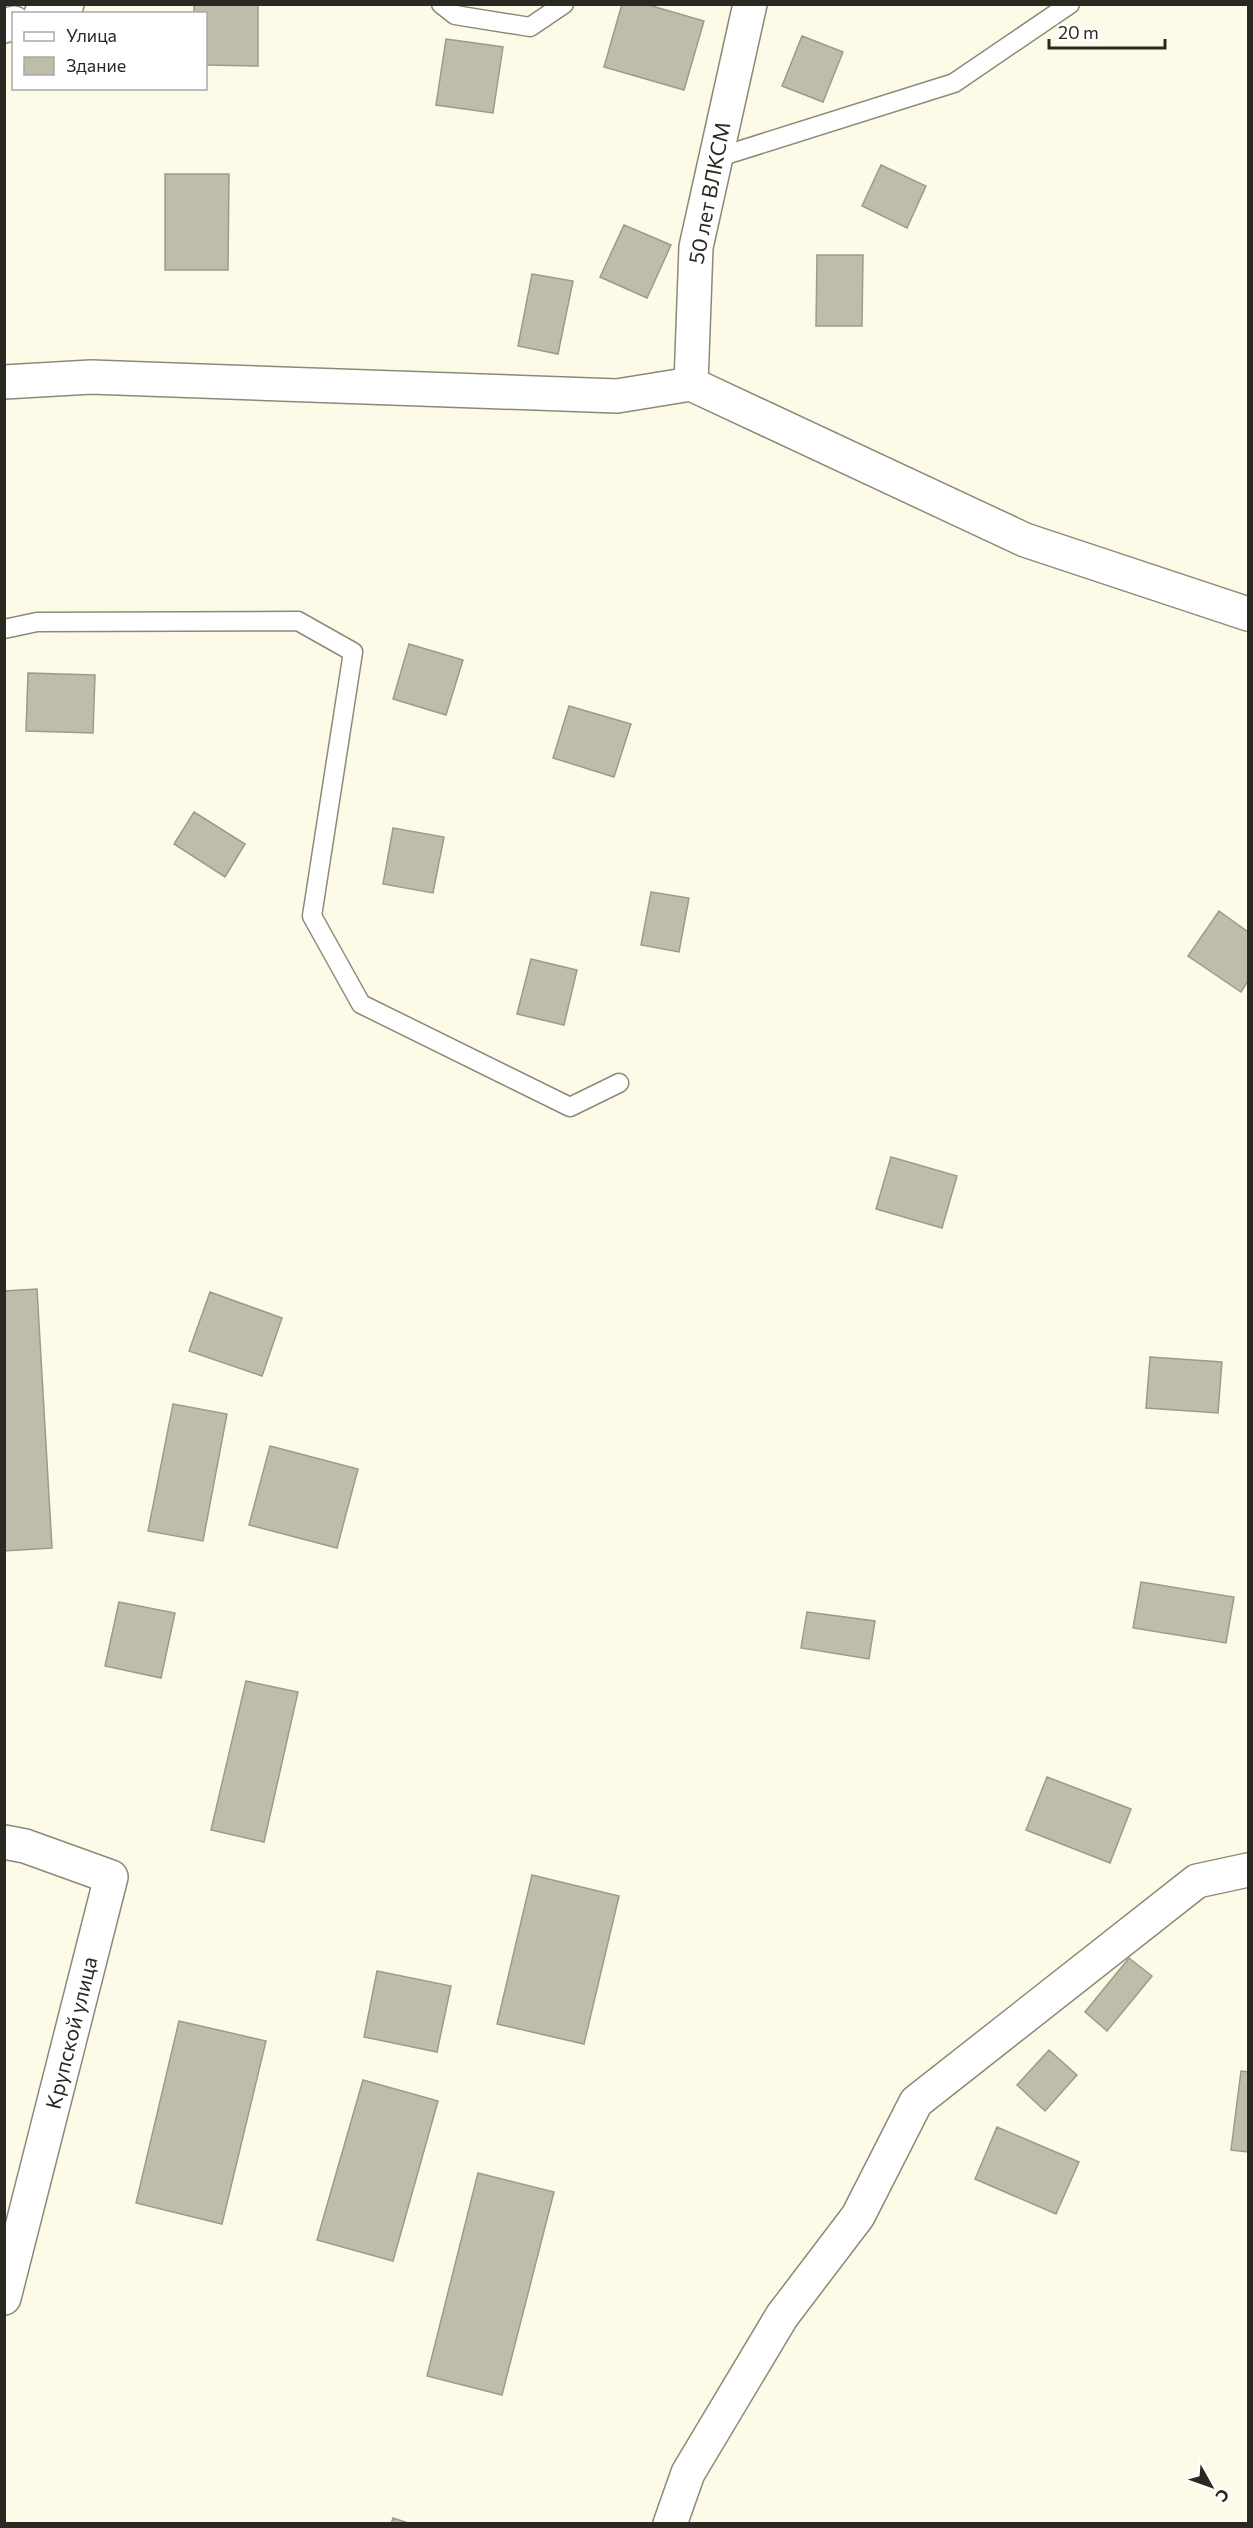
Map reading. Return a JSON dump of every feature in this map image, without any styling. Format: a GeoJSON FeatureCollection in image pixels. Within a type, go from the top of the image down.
{"type":"FeatureCollection","features":[{"type":"Feature","properties":{"kind":"street"},"geometry":{"type":"LineString","coordinates":[[46,12],[67,4]]}},
{"type":"Feature","properties":{"kind":"street","name":"50 лет ВЛКСМ"},"geometry":{"type":"LineString","coordinates":[[691,384],[696,247],[750,4]]}},
{"type":"Feature","properties":{"kind":"street"},"geometry":{"type":"LineString","coordinates":[[4,382],[91,377],[617,396],[691,384],[1025,540],[1248,614]]}},
{"type":"Feature","properties":{"kind":"street","name":"Крупской улица"},"geometry":{"type":"LineString","coordinates":[[4,1842],[25,1846],[111,1876],[4,2298]]}},
{"type":"Feature","properties":{"kind":"street"},"geometry":{"type":"LineString","coordinates":[[670,2523],[688,2473],[782,2316],[858,2216],[916,2102],[1197,1881],[1248,1870]]}},
{"type":"Feature","properties":{"kind":"lane"},"geometry":{"type":"LineString","coordinates":[[441,4],[456,15],[530,27],[564,4]]}},
{"type":"Feature","properties":{"kind":"lane"},"geometry":{"type":"LineString","coordinates":[[716,158],[954,83],[1070,4]]}},
{"type":"Feature","properties":{"kind":"lane"},"geometry":{"type":"LineString","coordinates":[[4,629],[37,622],[298,621],[353,652],[312,916],[361,1005],[570,1107],[619,1083]]}},
{"type":"Feature","properties":{"kind":"building"},"geometry":{"type":"Polygon","coordinates":[[[194,4],[258,4],[258,66],[207,65],[207,12],[194,12],[194,4]]]}},
{"type":"Feature","properties":{"kind":"building"},"geometry":{"type":"Polygon","coordinates":[[[622,4],[645,4],[704,21],[684,90],[604,67],[622,4]]]}},
{"type":"Feature","properties":{"kind":"building"},"geometry":{"type":"Polygon","coordinates":[[[802,36],[843,52],[823,102],[782,86],[802,36]]]}},
{"type":"Feature","properties":{"kind":"building"},"geometry":{"type":"Polygon","coordinates":[[[446,39],[503,47],[493,113],[436,105],[446,39]]]}},
{"type":"Feature","properties":{"kind":"building"},"geometry":{"type":"Polygon","coordinates":[[[881,165],[926,186],[907,228],[862,206],[881,165]]]}},
{"type":"Feature","properties":{"kind":"building"},"geometry":{"type":"Polygon","coordinates":[[[165,174],[229,174],[228,270],[165,270],[165,174]]]}},
{"type":"Feature","properties":{"kind":"building"},"geometry":{"type":"Polygon","coordinates":[[[624,225],[671,245],[647,298],[600,277],[624,225]]]}},
{"type":"Feature","properties":{"kind":"building"},"geometry":{"type":"Polygon","coordinates":[[[817,255],[863,255],[862,326],[816,326],[817,255]]]}},
{"type":"Feature","properties":{"kind":"building"},"geometry":{"type":"Polygon","coordinates":[[[532,274],[573,281],[558,354],[518,346],[532,274]]]}},
{"type":"Feature","properties":{"kind":"building"},"geometry":{"type":"Polygon","coordinates":[[[409,644],[463,660],[446,715],[393,699],[409,644]]]}},
{"type":"Feature","properties":{"kind":"building"},"geometry":{"type":"Polygon","coordinates":[[[28,673],[95,675],[93,733],[26,731],[28,673]]]}},
{"type":"Feature","properties":{"kind":"building"},"geometry":{"type":"Polygon","coordinates":[[[569,706],[631,724],[614,777],[553,758],[569,706]]]}},
{"type":"Feature","properties":{"kind":"building"},"geometry":{"type":"Polygon","coordinates":[[[194,812],[245,844],[225,877],[174,844],[194,812]]]}},
{"type":"Feature","properties":{"kind":"building"},"geometry":{"type":"Polygon","coordinates":[[[393,828],[444,837],[433,893],[383,884],[393,828]]]}},
{"type":"Feature","properties":{"kind":"building"},"geometry":{"type":"Polygon","coordinates":[[[651,892],[689,898],[679,952],[641,945],[651,892]]]}},
{"type":"Feature","properties":{"kind":"building"},"geometry":{"type":"Polygon","coordinates":[[[1219,911],[1248,932],[1248,981],[1241,992],[1188,956],[1219,911]]]}},
{"type":"Feature","properties":{"kind":"building"},"geometry":{"type":"Polygon","coordinates":[[[531,959],[577,970],[564,1025],[517,1014],[531,959]]]}},
{"type":"Feature","properties":{"kind":"building"},"geometry":{"type":"Polygon","coordinates":[[[891,1157],[957,1176],[942,1228],[876,1209],[891,1157]]]}},
{"type":"Feature","properties":{"kind":"building"},"geometry":{"type":"Polygon","coordinates":[[[37,1289],[52,1548],[4,1551],[4,1291],[37,1289]]]}},
{"type":"Feature","properties":{"kind":"building"},"geometry":{"type":"Polygon","coordinates":[[[210,1292],[282,1318],[262,1376],[189,1351],[210,1292]]]}},
{"type":"Feature","properties":{"kind":"building"},"geometry":{"type":"Polygon","coordinates":[[[1150,1357],[1222,1362],[1218,1413],[1146,1408],[1150,1357]]]}},
{"type":"Feature","properties":{"kind":"building"},"geometry":{"type":"Polygon","coordinates":[[[173,1404],[227,1414],[203,1541],[148,1531],[173,1404]]]}},
{"type":"Feature","properties":{"kind":"building"},"geometry":{"type":"Polygon","coordinates":[[[270,1446],[358,1469],[337,1548],[249,1525],[270,1446]]]}},
{"type":"Feature","properties":{"kind":"building"},"geometry":{"type":"Polygon","coordinates":[[[1141,1582],[1234,1597],[1226,1643],[1133,1628],[1141,1582]]]}},
{"type":"Feature","properties":{"kind":"building"},"geometry":{"type":"Polygon","coordinates":[[[119,1602],[175,1613],[161,1678],[105,1666],[119,1602]]]}},
{"type":"Feature","properties":{"kind":"building"},"geometry":{"type":"Polygon","coordinates":[[[807,1612],[875,1621],[869,1659],[801,1648],[807,1612]]]}},
{"type":"Feature","properties":{"kind":"building"},"geometry":{"type":"Polygon","coordinates":[[[246,1681],[298,1692],[264,1842],[211,1830],[246,1681]]]}},
{"type":"Feature","properties":{"kind":"building"},"geometry":{"type":"Polygon","coordinates":[[[1047,1777],[1131,1809],[1110,1863],[1026,1830],[1047,1777]]]}},
{"type":"Feature","properties":{"kind":"building"},"geometry":{"type":"Polygon","coordinates":[[[532,1875],[619,1896],[584,2044],[497,2024],[532,1875]]]}},
{"type":"Feature","properties":{"kind":"building"},"geometry":{"type":"Polygon","coordinates":[[[1129,1958],[1152,1976],[1107,2031],[1085,2012],[1129,1958]]]}},
{"type":"Feature","properties":{"kind":"building"},"geometry":{"type":"Polygon","coordinates":[[[377,1971],[451,1986],[437,2052],[364,2037],[377,1971]]]}},
{"type":"Feature","properties":{"kind":"building"},"geometry":{"type":"Polygon","coordinates":[[[179,2021],[266,2041],[222,2224],[136,2203],[179,2021]]]}},
{"type":"Feature","properties":{"kind":"building"},"geometry":{"type":"Polygon","coordinates":[[[1049,2050],[1077,2075],[1045,2111],[1017,2085],[1049,2050]]]}},
{"type":"Feature","properties":{"kind":"building"},"geometry":{"type":"Polygon","coordinates":[[[1241,2071],[1248,2072],[1248,2152],[1231,2150],[1241,2071]]]}},
{"type":"Feature","properties":{"kind":"building"},"geometry":{"type":"Polygon","coordinates":[[[363,2080],[438,2101],[393,2261],[317,2240],[363,2080]]]}},
{"type":"Feature","properties":{"kind":"building"},"geometry":{"type":"Polygon","coordinates":[[[997,2127],[1079,2162],[1056,2214],[975,2179],[997,2127]]]}},
{"type":"Feature","properties":{"kind":"building"},"geometry":{"type":"Polygon","coordinates":[[[478,2173],[554,2192],[502,2395],[427,2376],[478,2173]]]}},
{"type":"Feature","properties":{"kind":"building"},"geometry":{"type":"Polygon","coordinates":[[[393,2518],[411,2524],[391,2524],[393,2518]]]}}]}
